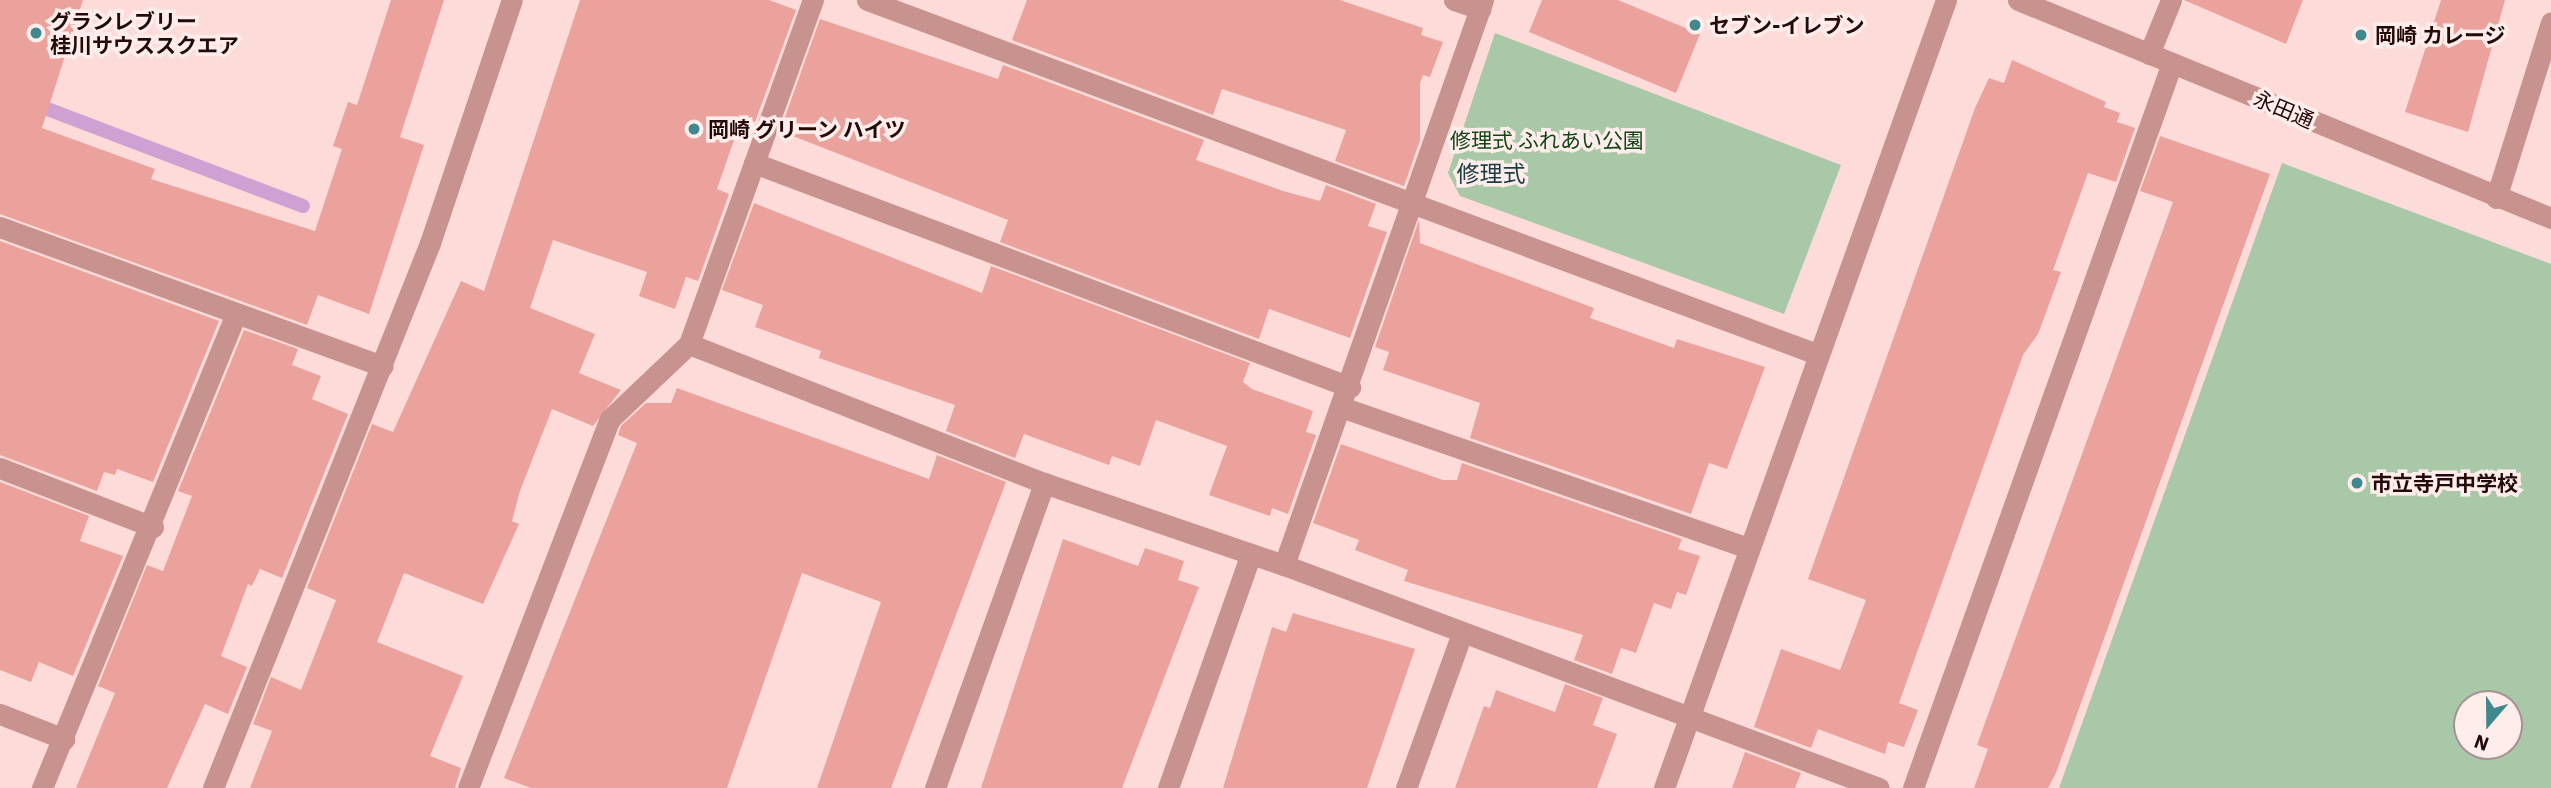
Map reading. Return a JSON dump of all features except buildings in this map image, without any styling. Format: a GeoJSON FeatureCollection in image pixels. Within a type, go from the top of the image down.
{"type":"FeatureCollection","features":[{"type":"Feature","properties":{"kind":"street"},"geometry":{"type":"LineString","coordinates":[[213,788],[382,366],[512,0]]}},
{"type":"Feature","properties":{"kind":"street"},"geometry":{"type":"LineString","coordinates":[[468,788],[610,419],[689,344],[813,0]]}},
{"type":"Feature","properties":{"kind":"street"},"geometry":{"type":"LineString","coordinates":[[867,0],[1416,200],[1817,354]]}},
{"type":"Feature","properties":{"kind":"street"},"geometry":{"type":"LineString","coordinates":[[1284,565],[1344,408],[1481,4],[1454,0]]}},
{"type":"Feature","properties":{"kind":"street"},"geometry":{"type":"LineString","coordinates":[[1664,788],[1817,354],[1946,0]]}},
{"type":"Feature","properties":{"kind":"street","name":"永田通"},"geometry":{"type":"LineString","coordinates":[[2018,0],[2496,198],[2551,218]]}},
{"type":"Feature","properties":{"kind":"street"},"geometry":{"type":"LineString","coordinates":[[2149,54],[2171,0]]}},
{"type":"Feature","properties":{"kind":"street"},"geometry":{"type":"LineString","coordinates":[[2496,198],[2551,22]]}},
{"type":"Feature","properties":{"kind":"street"},"geometry":{"type":"LineString","coordinates":[[1913,788],[2172,63]]}},
{"type":"Feature","properties":{"kind":"street"},"geometry":{"type":"LineString","coordinates":[[754,163],[1350,387]]}},
{"type":"Feature","properties":{"kind":"street"},"geometry":{"type":"LineString","coordinates":[[0,227],[235,316],[382,366]]}},
{"type":"Feature","properties":{"kind":"street"},"geometry":{"type":"LineString","coordinates":[[42,788],[153,527],[235,316]]}},
{"type":"Feature","properties":{"kind":"street"},"geometry":{"type":"LineString","coordinates":[[689,344],[1044,483],[1250,556],[1284,565],[1461,636],[1879,788]]}},
{"type":"Feature","properties":{"kind":"street"},"geometry":{"type":"LineString","coordinates":[[1344,408],[1749,548]]}},
{"type":"Feature","properties":{"kind":"street"},"geometry":{"type":"LineString","coordinates":[[0,468],[153,527]]}},
{"type":"Feature","properties":{"kind":"street"},"geometry":{"type":"LineString","coordinates":[[935,788],[1044,483]]}},
{"type":"Feature","properties":{"kind":"street"},"geometry":{"type":"LineString","coordinates":[[1168,788],[1250,556]]}},
{"type":"Feature","properties":{"kind":"street"},"geometry":{"type":"LineString","coordinates":[[1406,788],[1461,636]]}},
{"type":"Feature","properties":{"kind":"street"},"geometry":{"type":"LineString","coordinates":[[0,714],[64,740]]}},
{"type":"Feature","properties":{"kind":"green space","name":"修理式 ふれあい公園"},"geometry":{"type":"Polygon","coordinates":[[[1495,33],[1841,165],[1784,314],[1460,196],[1448,173],[1495,33]]]}},
{"type":"Feature","properties":{"kind":"green space","name":"市立寺戸中学校"},"geometry":{"type":"Polygon","coordinates":[[[2282,163],[2551,264],[2551,788],[2059,788],[2282,163]]]}},
{"type":"Feature","properties":{"kind":"waterway"},"geometry":{"type":"LineString","coordinates":[[0,91],[303,206]]}},
{"type":"Feature","properties":{"kind":"place","name":"セブン-イレブン"},"geometry":{"type":"Point","coordinates":[1695,25]}},
{"type":"Feature","properties":{"kind":"place","name":"グランレブリー 桂川サウススクエア"},"geometry":{"type":"Point","coordinates":[36,33]}},
{"type":"Feature","properties":{"kind":"place","name":"岡崎 カレージ"},"geometry":{"type":"Point","coordinates":[2361,35]}},
{"type":"Feature","properties":{"kind":"place","name":"岡崎 グリーン ハイツ"},"geometry":{"type":"Point","coordinates":[694,129]}},
{"type":"Feature","properties":{"kind":"place","name":"市立寺戸中学校"},"geometry":{"type":"Point","coordinates":[2357,483]}},
{"type":"Feature","properties":{"kind":"district","name":"修理式"},"geometry":{"type":"Point","coordinates":[1491,173]}}]}
